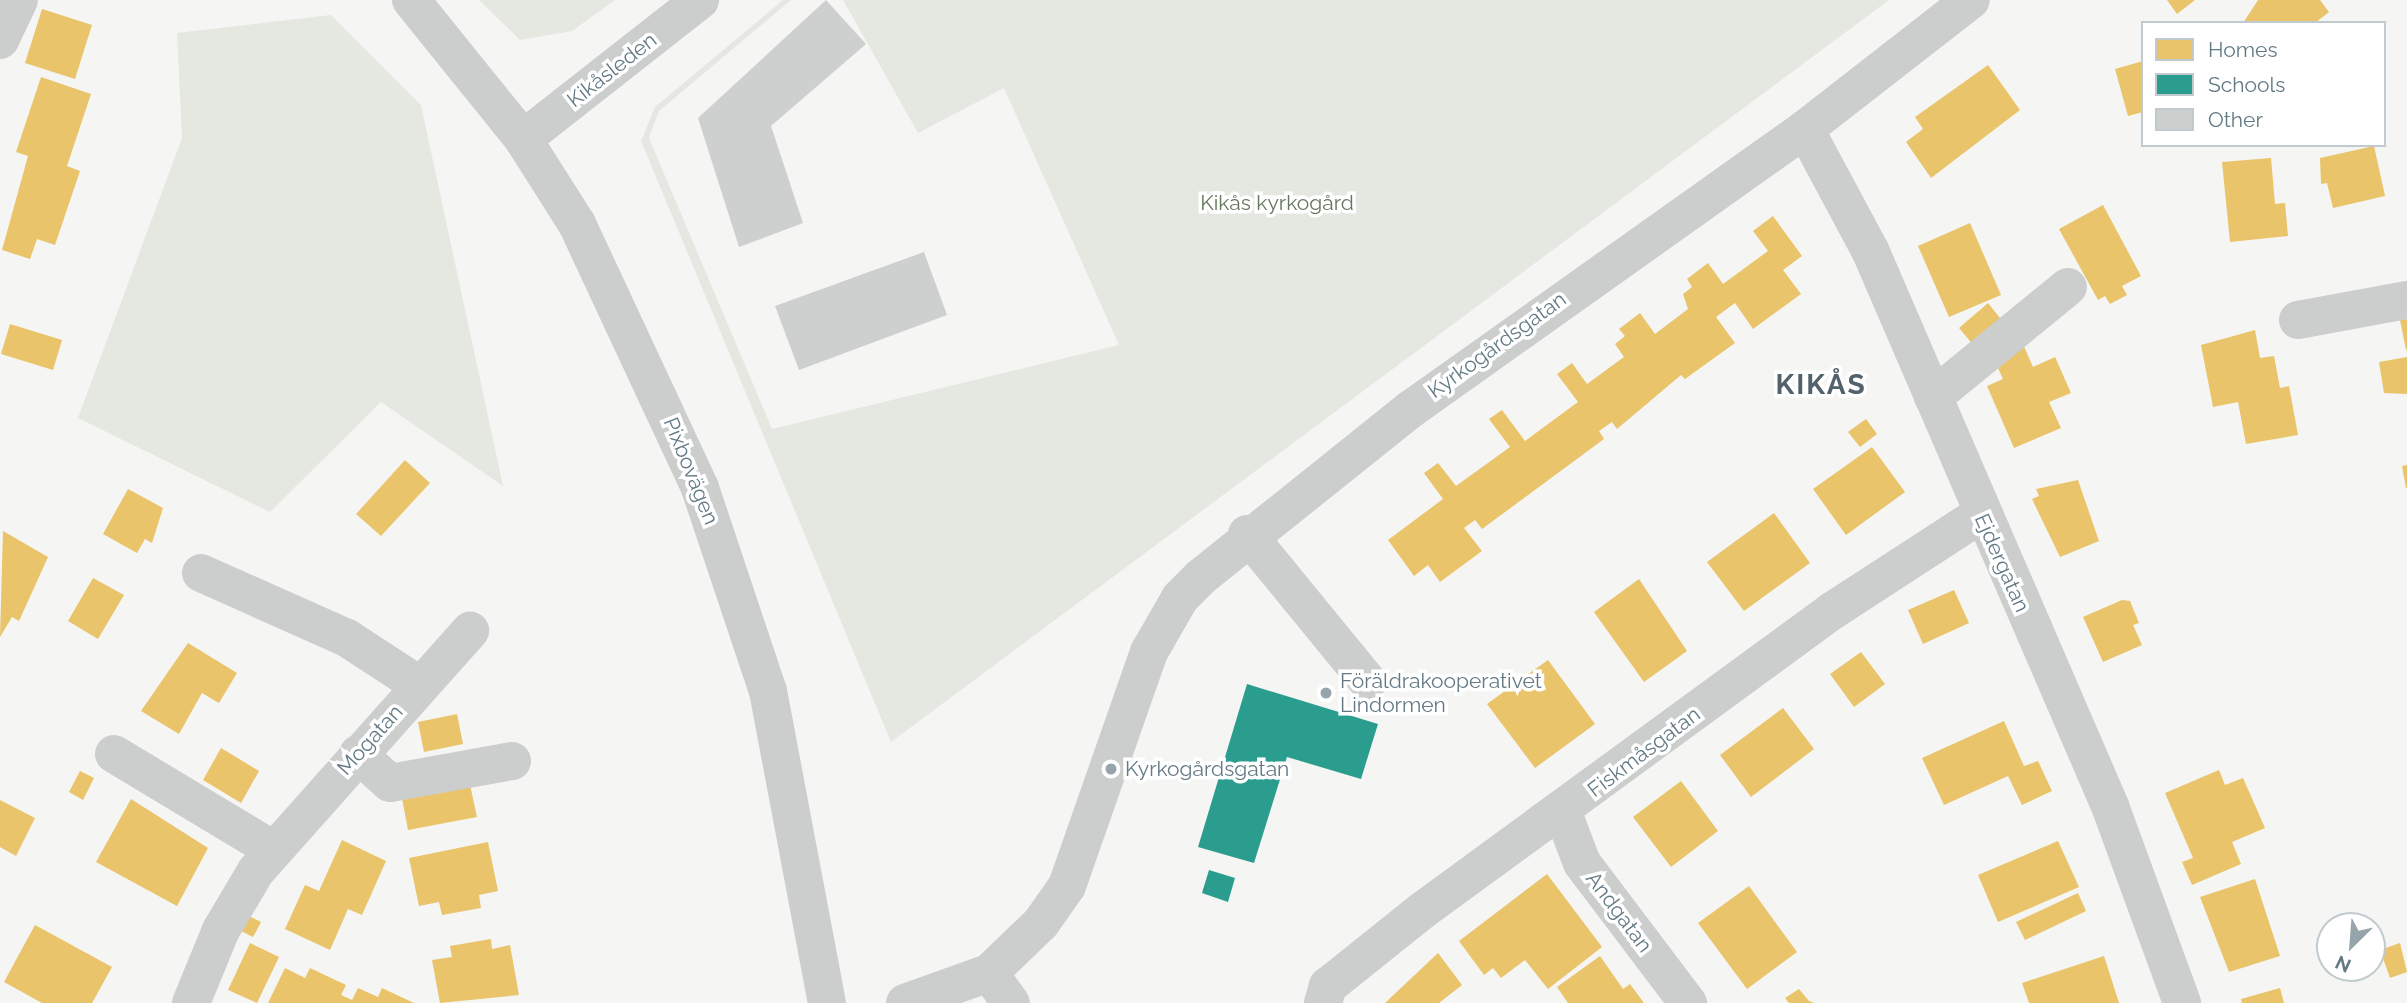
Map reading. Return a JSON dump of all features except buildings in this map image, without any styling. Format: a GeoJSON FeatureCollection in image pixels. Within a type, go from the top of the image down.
{"type":"FeatureCollection","features":[{"type":"Feature","properties":{"kind":"street"},"geometry":{"type":"LineString","coordinates":[[0,40],[19,0]]}},
{"type":"Feature","properties":{"kind":"street","name":"Pixbovägen"},"geometry":{"type":"LineString","coordinates":[[411,0],[523,139],[578,224],[704,499],[768,691],[827,1003]]}},
{"type":"Feature","properties":{"kind":"street","name":"Kikåsleden"},"geometry":{"type":"LineString","coordinates":[[523,139],[699,0]]}},
{"type":"Feature","properties":{"kind":"street","name":"Kyrkogårdsgatan"},"geometry":{"type":"LineString","coordinates":[[905,1003],[989,973],[1041,923],[1067,886],[1149,652],[1180,598],[1247,534],[1555,302],[1805,129],[1971,0]]}},
{"type":"Feature","properties":{"kind":"street","name":"Ejdergatan"},"geometry":{"type":"LineString","coordinates":[[1805,129],[1870,250],[1980,515],[2110,806],[2182,1003]]}},
{"type":"Feature","properties":{"kind":"street"},"geometry":{"type":"LineString","coordinates":[[1933,397],[2068,288]]}},
{"type":"Feature","properties":{"kind":"street"},"geometry":{"type":"LineString","coordinates":[[2298,320],[2407,300]]}},
{"type":"Feature","properties":{"kind":"street","name":"Fiskmåsgatan"},"geometry":{"type":"LineString","coordinates":[[1323,1003],[1328,986],[1412,919],[1563,813],[1832,611],[1980,515]]}},
{"type":"Feature","properties":{"kind":"street"},"geometry":{"type":"LineString","coordinates":[[1247,534],[1368,682]]}},
{"type":"Feature","properties":{"kind":"street"},"geometry":{"type":"LineString","coordinates":[[201,573],[347,638],[419,685]]}},
{"type":"Feature","properties":{"kind":"street","name":"Mogatan"},"geometry":{"type":"LineString","coordinates":[[191,1003],[221,930],[272,849],[470,631]]}},
{"type":"Feature","properties":{"kind":"street"},"geometry":{"type":"LineString","coordinates":[[114,754],[272,849]]}},
{"type":"Feature","properties":{"kind":"street"},"geometry":{"type":"LineString","coordinates":[[358,754],[390,783],[512,761]]}},
{"type":"Feature","properties":{"kind":"street","name":"Andgatan"},"geometry":{"type":"LineString","coordinates":[[1563,813],[1582,863],[1688,1003]]}},
{"type":"Feature","properties":{"kind":"street"},"geometry":{"type":"LineString","coordinates":[[989,973],[1011,1003]]}},
{"type":"Feature","properties":{"kind":"green space"},"geometry":{"type":"Polygon","coordinates":[[[479,0],[615,0],[572,31],[520,40],[479,0]]]}},
{"type":"Feature","properties":{"kind":"green space","name":"Kikås kyrkogård"},"geometry":{"type":"Polygon","coordinates":[[[783,0],[791,0],[659,111],[649,138],[772,429],[1119,345],[1004,88],[918,133],[843,0],[1889,0],[891,742],[641,141],[655,107],[783,0]]]}},
{"type":"Feature","properties":{"kind":"green space"},"geometry":{"type":"Polygon","coordinates":[[[331,15],[421,105],[503,486],[381,402],[270,512],[78,418],[182,138],[177,33],[331,15]]]}},
{"type":"Feature","properties":{"kind":"place","name":"Föräldrakooperativet Lindormen"},"geometry":{"type":"Point","coordinates":[1326,693]}},
{"type":"Feature","properties":{"kind":"place","name":"Kyrkogårdsgatan"},"geometry":{"type":"Point","coordinates":[1111,769]}},
{"type":"Feature","properties":{"kind":"district","name":"KIKÅS"},"geometry":{"type":"Point","coordinates":[1821,385]}}]}
